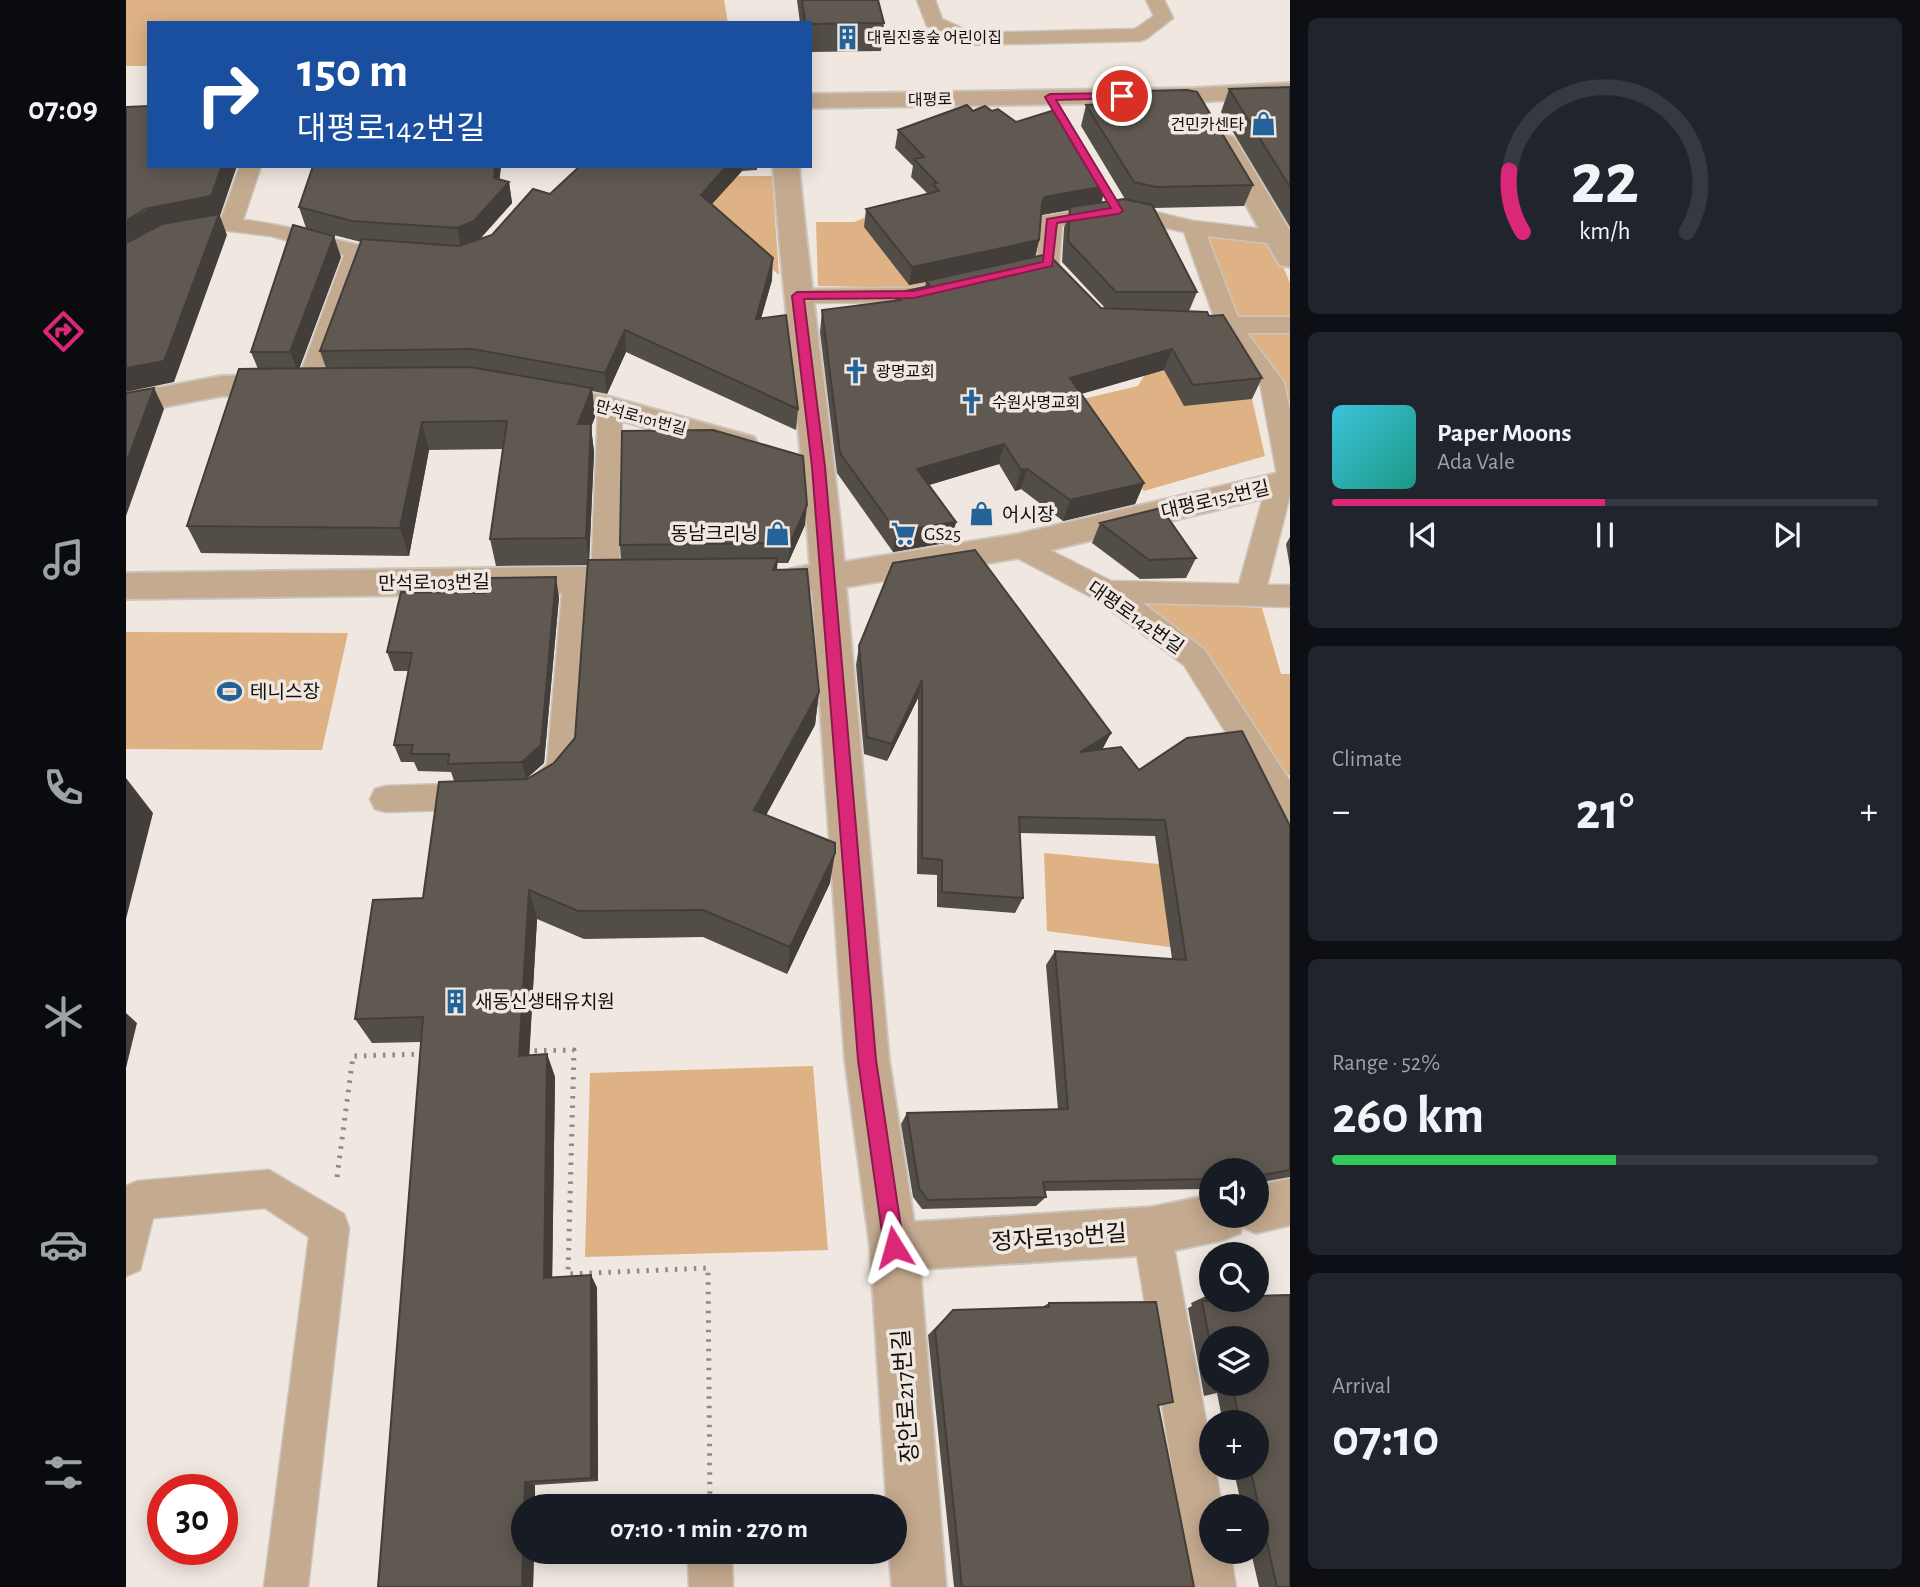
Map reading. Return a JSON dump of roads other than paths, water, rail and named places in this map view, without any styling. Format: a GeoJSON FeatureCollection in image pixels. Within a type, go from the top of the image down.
{"type":"FeatureCollection","features":[{"type":"Feature","properties":{"kind":"street","name":"대평로"},"geometry":{"type":"LineString","coordinates":[[812,101],[1195,95],[1290,90]]}},
{"type":"Feature","properties":{"kind":"street"},"geometry":{"type":"LineString","coordinates":[[1195,95],[1287,246]]}},
{"type":"Feature","properties":{"kind":"street"},"geometry":{"type":"LineString","coordinates":[[786,168],[797,296],[793,459],[826,578],[867,1060],[894,1247]]}},
{"type":"Feature","properties":{"kind":"street"},"geometry":{"type":"LineString","coordinates":[[126,404],[221,386],[322,385]]}},
{"type":"Feature","properties":{"kind":"street","name":"만석로101번길"},"geometry":{"type":"LineString","coordinates":[[516,390],[610,407],[793,459]]}},
{"type":"Feature","properties":{"kind":"street","name":"대평로152번길"},"geometry":{"type":"LineString","coordinates":[[1018,546],[1287,480]]}},
{"type":"Feature","properties":{"kind":"street"},"geometry":{"type":"LineString","coordinates":[[771,579],[826,578],[1018,546]]}},
{"type":"Feature","properties":{"kind":"street","name":"만석로103번길"},"geometry":{"type":"LineString","coordinates":[[126,586],[674,579]]}},
{"type":"Feature","properties":{"kind":"street"},"geometry":{"type":"LineString","coordinates":[[1269,1206],[1290,1202]]}},
{"type":"Feature","properties":{"kind":"street","name":"정자로130번길"},"geometry":{"type":"LineString","coordinates":[[894,1247],[1152,1231],[1199,1221]]}},
{"type":"Feature","properties":{"kind":"street","name":"장안로217번길"},"geometry":{"type":"LineString","coordinates":[[894,1247],[919,1587]]}},
{"type":"Feature","properties":{"kind":"lane"},"geometry":{"type":"LineString","coordinates":[[926,0],[933,22],[970,39],[1139,35],[1164,18],[1155,0]]}},
{"type":"Feature","properties":{"kind":"lane"},"geometry":{"type":"LineString","coordinates":[[1050,97],[1063,120]]}},
{"type":"Feature","properties":{"kind":"lane"},"geometry":{"type":"LineString","coordinates":[[230,225],[250,168]]}},
{"type":"Feature","properties":{"kind":"lane"},"geometry":{"type":"LineString","coordinates":[[1104,188],[1118,211]]}},
{"type":"Feature","properties":{"kind":"lane"},"geometry":{"type":"LineString","coordinates":[[1066,283],[1048,264],[1051,221],[1118,211],[1287,246]]}},
{"type":"Feature","properties":{"kind":"lane"},"geometry":{"type":"LineString","coordinates":[[203,230],[230,225],[272,229],[357,251],[423,256]]}},
{"type":"Feature","properties":{"kind":"lane","name":"대평로152번길"},"geometry":{"type":"LineString","coordinates":[[1193,228],[1229,325],[1272,382],[1287,480]]}},
{"type":"Feature","properties":{"kind":"lane"},"geometry":{"type":"LineString","coordinates":[[322,385],[357,251]]}},
{"type":"Feature","properties":{"kind":"lane"},"geometry":{"type":"LineString","coordinates":[[994,276],[1048,264]]}},
{"type":"Feature","properties":{"kind":"lane"},"geometry":{"type":"LineString","coordinates":[[797,296],[914,295],[954,285]]}},
{"type":"Feature","properties":{"kind":"lane"},"geometry":{"type":"LineString","coordinates":[[1191,324],[1290,325]]}},
{"type":"Feature","properties":{"kind":"lane"},"geometry":{"type":"LineString","coordinates":[[386,799],[534,795],[562,769],[591,580],[610,407]]}},
{"type":"Feature","properties":{"kind":"lane"},"geometry":{"type":"LineString","coordinates":[[1250,595],[1287,480]]}},
{"type":"Feature","properties":{"kind":"lane","name":"대평로142번길"},"geometry":{"type":"LineString","coordinates":[[1018,546],[1107,592],[1194,657],[1290,808]]}},
{"type":"Feature","properties":{"kind":"lane"},"geometry":{"type":"LineString","coordinates":[[1107,592],[1290,596]]}},
{"type":"Feature","properties":{"kind":"lane"},"geometry":{"type":"LineString","coordinates":[[126,1256],[138,1200],[268,1189],[330,1228],[286,1587]]}},
{"type":"Feature","properties":{"kind":"lane"},"geometry":{"type":"LineString","coordinates":[[1152,1231],[1214,1587]]}},
{"type":"Feature","properties":{"kind":"place","name":"대림진흥숲 어린이집"},"geometry":{"type":"Point","coordinates":[847,37]}},
{"type":"Feature","properties":{"kind":"place","name":"건민카센타"},"geometry":{"type":"Point","coordinates":[1264,124]}},
{"type":"Feature","properties":{"kind":"place","name":"광명교회"},"geometry":{"type":"Point","coordinates":[856,371]}},
{"type":"Feature","properties":{"kind":"place","name":"수원사명교회"},"geometry":{"type":"Point","coordinates":[972,402]}},
{"type":"Feature","properties":{"kind":"place","name":"어시장"},"geometry":{"type":"Point","coordinates":[982,514]}},
{"type":"Feature","properties":{"kind":"place","name":"동남크리닝"},"geometry":{"type":"Point","coordinates":[778,533]}},
{"type":"Feature","properties":{"kind":"place","name":"GS25"},"geometry":{"type":"Point","coordinates":[904,533]}},
{"type":"Feature","properties":{"kind":"place","name":"테니스장"},"geometry":{"type":"Point","coordinates":[230,691]}},
{"type":"Feature","properties":{"kind":"place","name":"새동신생태유치원"},"geometry":{"type":"Point","coordinates":[455,1001]}}]}
